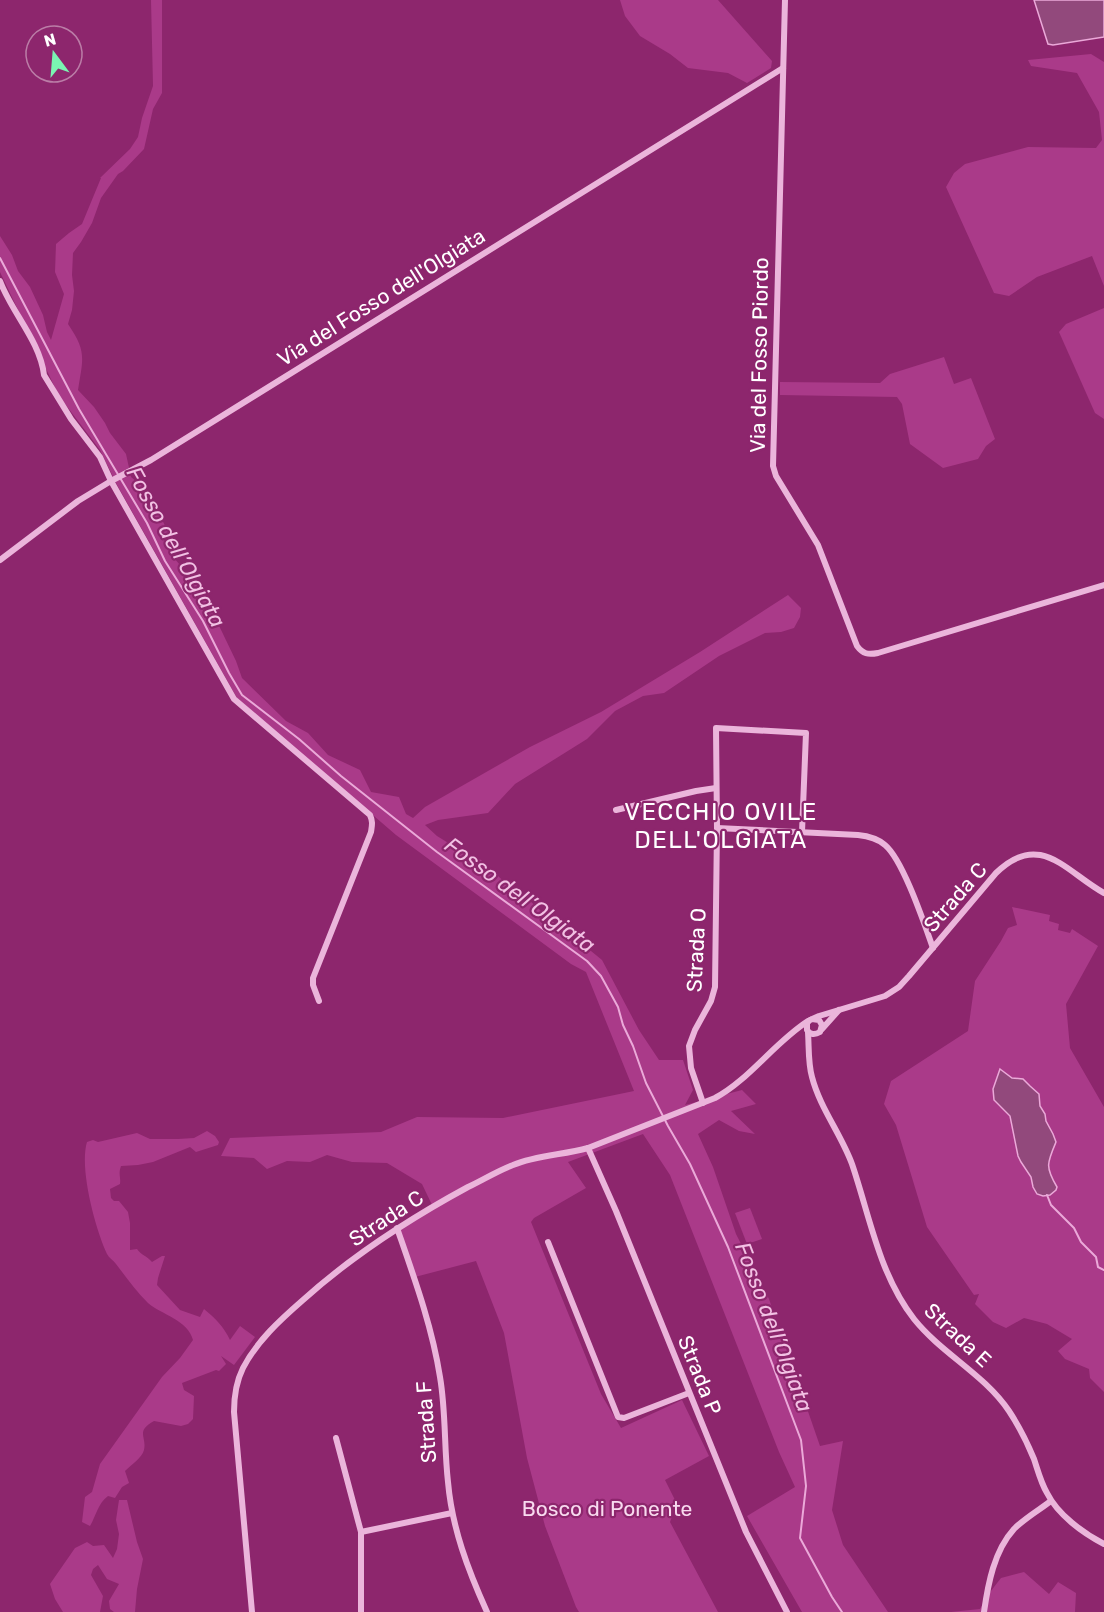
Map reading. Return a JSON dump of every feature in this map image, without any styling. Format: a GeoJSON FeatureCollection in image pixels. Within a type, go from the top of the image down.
{"type":"FeatureCollection","features":[{"type":"Feature","properties":{"kind":"street","name":"Via del Fosso Piordo"},"geometry":{"type":"LineString","coordinates":[[785,0],[774,470],[811,531],[822,554],[857,646],[861,652],[866,654],[878,653],[1104,585]]}},
{"type":"Feature","properties":{"kind":"street","name":"Via del Fosso dell'Olgiata"},"geometry":{"type":"LineString","coordinates":[[0,560],[78,501],[150,460],[783,68]]}},
{"type":"Feature","properties":{"kind":"street"},"geometry":{"type":"LineString","coordinates":[[0,281],[32,341],[44,375],[71,419],[117,478],[234,699],[370,815],[373,824],[313,978],[313,986],[319,1001]]}},
{"type":"Feature","properties":{"kind":"street","name":"Strada O"},"geometry":{"type":"LineString","coordinates":[[703,1103],[694,1078],[689,1052],[690,1041],[710,1004],[714,990],[716,728],[806,734],[802,832]]}},
{"type":"Feature","properties":{"kind":"street"},"geometry":{"type":"LineString","coordinates":[[616,810],[716,788]]}},
{"type":"Feature","properties":{"kind":"street"},"geometry":{"type":"LineString","coordinates":[[717,828],[865,836],[876,839],[885,845],[894,856],[912,893],[933,948]]}},
{"type":"Feature","properties":{"kind":"street","name":"Strada C"},"geometry":{"type":"LineString","coordinates":[[252,1612],[234,1412],[236,1388],[253,1353],[279,1321],[329,1277],[398,1228],[504,1168],[535,1158],[588,1148],[703,1103],[733,1086],[793,1031],[810,1020],[882,998],[892,992],[909,976],[996,873],[1010,861],[1040,855],[1055,859],[1104,893]]}},
{"type":"Feature","properties":{"kind":"street"},"geometry":{"type":"LineString","coordinates":[[810,1055],[812,1045],[820,1031],[840,1010]]}},
{"type":"Feature","properties":{"kind":"street"},"geometry":{"type":"LineString","coordinates":[[807,1031],[806,1025],[810,1020],[817,1019],[821,1022],[820,1031]]}},
{"type":"Feature","properties":{"kind":"street"},"geometry":{"type":"LineString","coordinates":[[793,1031],[807,1031],[815,1034],[820,1031]]}},
{"type":"Feature","properties":{"kind":"street","name":"Strada E"},"geometry":{"type":"LineString","coordinates":[[807,1031],[810,1070],[817,1093],[847,1151],[880,1258],[894,1289],[924,1330],[980,1378],[1002,1401],[1023,1435],[1052,1501],[1078,1528],[1104,1544]]}},
{"type":"Feature","properties":{"kind":"street","name":"Strada P"},"geometry":{"type":"LineString","coordinates":[[588,1148],[620,1221],[746,1532],[787,1612]]}},
{"type":"Feature","properties":{"kind":"street","name":"Strada F"},"geometry":{"type":"LineString","coordinates":[[398,1228],[421,1298],[439,1368],[447,1479],[452,1513],[463,1554],[487,1612]]}},
{"type":"Feature","properties":{"kind":"street"},"geometry":{"type":"LineString","coordinates":[[548,1242],[618,1417],[624,1418],[689,1393]]}},
{"type":"Feature","properties":{"kind":"street"},"geometry":{"type":"LineString","coordinates":[[336,1438],[361,1532],[361,1612]]}},
{"type":"Feature","properties":{"kind":"street"},"geometry":{"type":"LineString","coordinates":[[984,1612],[990,1579],[1001,1549],[1016,1527],[1052,1501]]}},
{"type":"Feature","properties":{"kind":"street"},"geometry":{"type":"LineString","coordinates":[[361,1532],[452,1513]]}},
{"type":"Feature","properties":{"kind":"green space","name":"Bosco di Ponente"},"geometry":{"type":"Polygon","coordinates":[[[151,0],[162,0],[162,93],[153,109],[144,149],[118,174],[101,198],[92,223],[73,253],[74,291],[68,324],[81,349],[78,390],[94,407],[126,454],[131,477],[148,491],[170,536],[169,552],[196,584],[211,609],[242,678],[286,721],[308,733],[328,755],[360,770],[371,792],[399,797],[406,814],[413,818],[425,807],[530,747],[601,712],[788,595],[801,608],[800,617],[794,628],[765,633],[719,656],[664,693],[643,696],[615,711],[587,739],[515,784],[488,813],[438,820],[425,825],[437,836],[481,860],[512,889],[602,960],[639,1030],[659,1060],[683,1060],[693,1090],[685,1105],[742,1090],[756,1104],[731,1111],[755,1134],[739,1131],[719,1120],[698,1134],[713,1167],[736,1234],[769,1299],[820,1446],[843,1441],[832,1510],[843,1545],[888,1612],[802,1612],[747,1516],[795,1487],[779,1452],[670,1175],[643,1134],[568,1162],[586,1188],[534,1218],[531,1222],[601,1394],[621,1428],[682,1400],[709,1456],[665,1480],[677,1504],[670,1522],[718,1612],[579,1612],[545,1526],[527,1458],[504,1333],[476,1261],[415,1277],[397,1228],[433,1207],[422,1184],[387,1163],[352,1162],[327,1155],[310,1162],[287,1161],[267,1169],[254,1158],[221,1156],[230,1138],[381,1132],[417,1117],[503,1118],[634,1091],[586,972],[571,964],[396,835],[237,698],[116,483],[100,450],[59,396],[0,272],[0,236],[12,255],[18,271],[30,287],[51,340],[64,294],[55,272],[56,244],[82,224],[100,178],[130,149],[138,137],[153,86],[151,0]]]}},
{"type":"Feature","properties":{"kind":"green space"},"geometry":{"type":"Polygon","coordinates":[[[620,0],[718,0],[772,61],[771,68],[747,83],[728,73],[688,68],[640,36],[625,16],[620,0]]]}},
{"type":"Feature","properties":{"kind":"green space"},"geometry":{"type":"Polygon","coordinates":[[[1091,54],[1104,62],[1104,286],[1092,256],[1037,277],[1009,296],[994,293],[946,187],[954,173],[965,164],[1028,147],[1096,148],[1102,140],[1099,112],[1077,73],[1031,66],[1028,60],[1091,54]]]}},
{"type":"Feature","properties":{"kind":"green space"},"geometry":{"type":"Polygon","coordinates":[[[1104,308],[1104,419],[1095,413],[1059,332],[1066,324],[1104,308]]]}},
{"type":"Feature","properties":{"kind":"green space"},"geometry":{"type":"Polygon","coordinates":[[[944,357],[954,384],[971,378],[995,439],[986,446],[978,459],[943,468],[910,444],[902,404],[897,397],[780,395],[780,382],[880,383],[890,374],[944,357]]]}},
{"type":"Feature","properties":{"kind":"green space"},"geometry":{"type":"Polygon","coordinates":[[[1012,907],[1050,915],[1049,921],[1059,924],[1058,930],[1070,933],[1072,929],[1098,946],[1066,1004],[1070,1048],[1104,1107],[1104,1392],[1090,1378],[1089,1369],[1065,1359],[1058,1351],[1072,1339],[1047,1324],[1024,1318],[1006,1328],[993,1322],[975,1304],[979,1294],[974,1295],[927,1227],[896,1125],[884,1104],[891,1081],[968,1031],[975,981],[1008,928],[1017,925],[1012,907]]]}},
{"type":"Feature","properties":{"kind":"green space"},"geometry":{"type":"Polygon","coordinates":[[[207,1131],[215,1136],[219,1142],[218,1145],[196,1152],[190,1147],[153,1162],[121,1166],[120,1184],[110,1189],[111,1198],[119,1201],[128,1212],[130,1250],[137,1249],[152,1262],[165,1256],[157,1285],[180,1310],[200,1317],[204,1309],[219,1323],[230,1340],[240,1326],[255,1337],[234,1365],[221,1356],[226,1364],[219,1371],[216,1370],[182,1383],[184,1390],[194,1396],[193,1419],[181,1426],[154,1421],[145,1428],[143,1453],[125,1471],[129,1483],[122,1487],[115,1498],[108,1496],[105,1499],[99,1506],[90,1526],[82,1522],[85,1497],[92,1492],[100,1464],[162,1377],[193,1340],[186,1327],[148,1303],[107,1254],[98,1229],[87,1182],[85,1153],[87,1142],[93,1140],[98,1142],[137,1133],[150,1139],[194,1138],[207,1131]]]}},
{"type":"Feature","properties":{"kind":"green space"},"geometry":{"type":"Polygon","coordinates":[[[750,1208],[762,1239],[747,1244],[735,1213],[750,1208]]]}},
{"type":"Feature","properties":{"kind":"green space"},"geometry":{"type":"Polygon","coordinates":[[[119,1500],[127,1500],[143,1559],[135,1612],[114,1612],[110,1609],[109,1601],[119,1584],[107,1579],[98,1565],[93,1569],[91,1575],[103,1596],[100,1612],[63,1612],[50,1584],[75,1548],[87,1542],[93,1546],[104,1545],[113,1558],[119,1534],[116,1520],[119,1500]]]}},
{"type":"Feature","properties":{"kind":"green space"},"geometry":{"type":"Polygon","coordinates":[[[1024,1572],[1049,1594],[1058,1582],[1076,1593],[1075,1612],[951,1612],[980,1609],[1001,1578],[1024,1572]]]}},
{"type":"Feature","properties":{"kind":"shaded area"},"geometry":{"type":"Polygon","coordinates":[[[1034,0],[1104,0],[1104,37],[1048,44],[1034,0]]]}},
{"type":"Feature","properties":{"kind":"shaded area"},"geometry":{"type":"Polygon","coordinates":[[[1000,1069],[1012,1078],[1023,1079],[1039,1094],[1040,1106],[1056,1142],[1049,1170],[1057,1187],[1050,1195],[1037,1194],[1031,1177],[1018,1156],[1010,1116],[994,1100],[993,1089],[1000,1069]]]}},
{"type":"Feature","properties":{"kind":"waterway","name":"Fosso dell’Olgiata"},"geometry":{"type":"LineString","coordinates":[[0,258],[79,409],[147,523],[165,561],[203,621],[242,695],[437,852],[587,961],[601,976],[618,1007],[646,1083],[690,1164],[728,1247],[801,1440],[806,1486],[800,1538],[842,1612]]}},
{"type":"Feature","properties":{"kind":"waterway"},"geometry":{"type":"LineString","coordinates":[[1047,1195],[1051,1205],[1074,1228],[1081,1242],[1096,1257],[1098,1267],[1104,1270]]}},
{"type":"Feature","properties":{"kind":"district","name":"VECCHIO OVILE DELL'OLGIATA"},"geometry":{"type":"Point","coordinates":[721,826]}}]}
